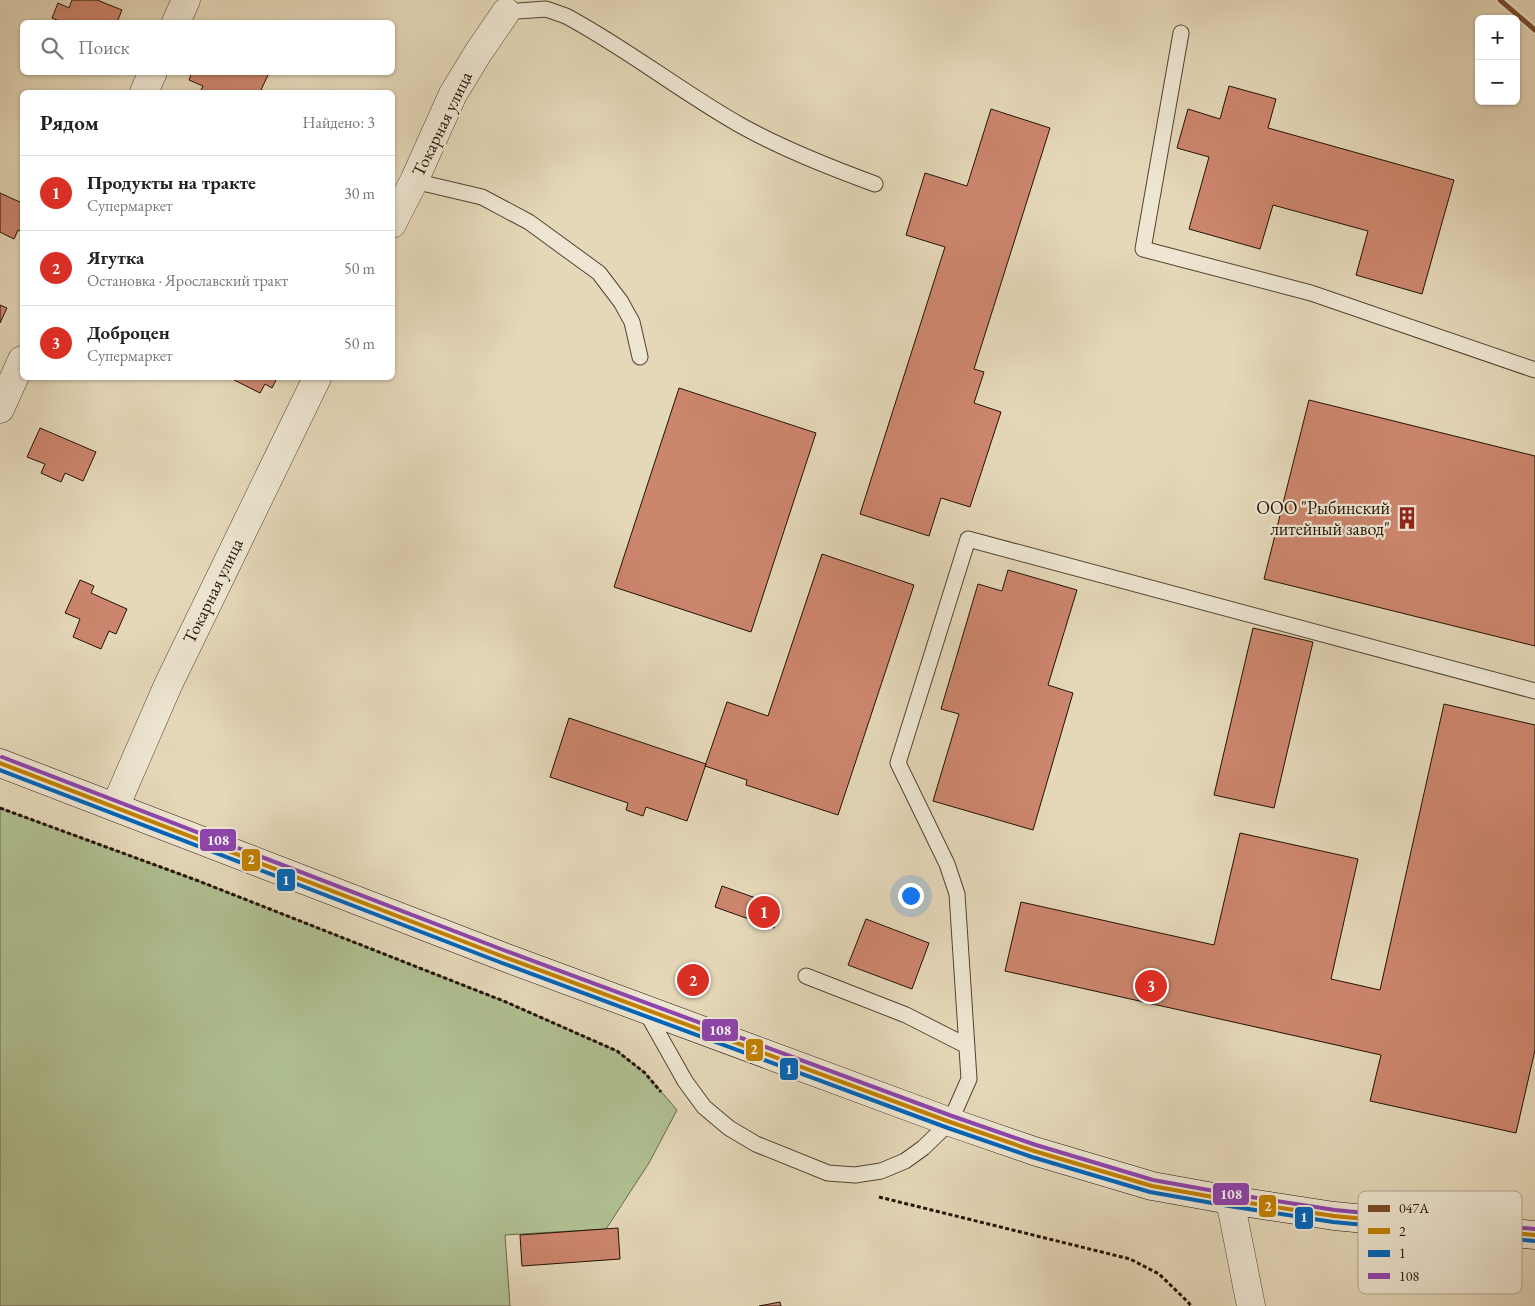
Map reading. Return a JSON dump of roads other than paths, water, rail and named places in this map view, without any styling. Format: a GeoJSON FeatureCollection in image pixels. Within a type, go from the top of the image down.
{"type":"FeatureCollection","features":[{"type":"Feature","properties":{"kind":"street"},"geometry":{"type":"LineString","coordinates":[[177,20],[186,0]]}},
{"type":"Feature","properties":{"kind":"street","name":"Токарная улица"},"geometry":{"type":"LineString","coordinates":[[395,218],[453,94],[508,6]]}},
{"type":"Feature","properties":{"kind":"street"},"geometry":{"type":"LineString","coordinates":[[145,90],[152,75]]}},
{"type":"Feature","properties":{"kind":"street"},"geometry":{"type":"LineString","coordinates":[[0,409],[20,364]]}},
{"type":"Feature","properties":{"kind":"street","name":"Токарная улица"},"geometry":{"type":"LineString","coordinates":[[115,807],[172,676],[316,380]]}},
{"type":"Feature","properties":{"kind":"street"},"geometry":{"type":"LineString","coordinates":[[0,763],[645,1009],[950,1122],[1034,1151],[1152,1186],[1230,1200],[1358,1218]]}},
{"type":"Feature","properties":{"kind":"street"},"geometry":{"type":"LineString","coordinates":[[1230,1200],[1251,1306]]}},
{"type":"Feature","properties":{"kind":"street"},"geometry":{"type":"LineString","coordinates":[[1522,1234],[1535,1235]]}},
{"type":"Feature","properties":{"kind":"lane"},"geometry":{"type":"LineString","coordinates":[[508,6],[546,9],[566,16],[738,124],[789,150],[875,184]]}},
{"type":"Feature","properties":{"kind":"lane"},"geometry":{"type":"LineString","coordinates":[[1181,32],[1143,249],[1312,293],[1535,370]]}},
{"type":"Feature","properties":{"kind":"lane"},"geometry":{"type":"LineString","coordinates":[[414,181],[482,197],[529,222],[599,272],[621,302],[632,322],[640,357]]}},
{"type":"Feature","properties":{"kind":"lane"},"geometry":{"type":"LineString","coordinates":[[645,1009],[685,1081],[704,1107],[729,1128],[756,1144],[828,1173],[855,1175],[881,1171],[905,1162],[950,1122],[969,1079],[957,894],[947,864],[898,763],[968,539],[1535,691]]}},
{"type":"Feature","properties":{"kind":"lane"},"geometry":{"type":"LineString","coordinates":[[806,976],[906,1015],[967,1046]]}},
{"type":"Feature","properties":{"kind":"place","name":"ООО \"Рыбинский литейный завод\""},"geometry":{"type":"Point","coordinates":[1407,518]}},
{"type":"Feature","properties":{"kind":"place","name":"Продукты на тракте"},"geometry":{"type":"Point","coordinates":[764,912]}},
{"type":"Feature","properties":{"kind":"place","name":"Ягутка"},"geometry":{"type":"Point","coordinates":[693,980]}},
{"type":"Feature","properties":{"kind":"place","name":"Доброцен"},"geometry":{"type":"Point","coordinates":[1151,986]}}]}
